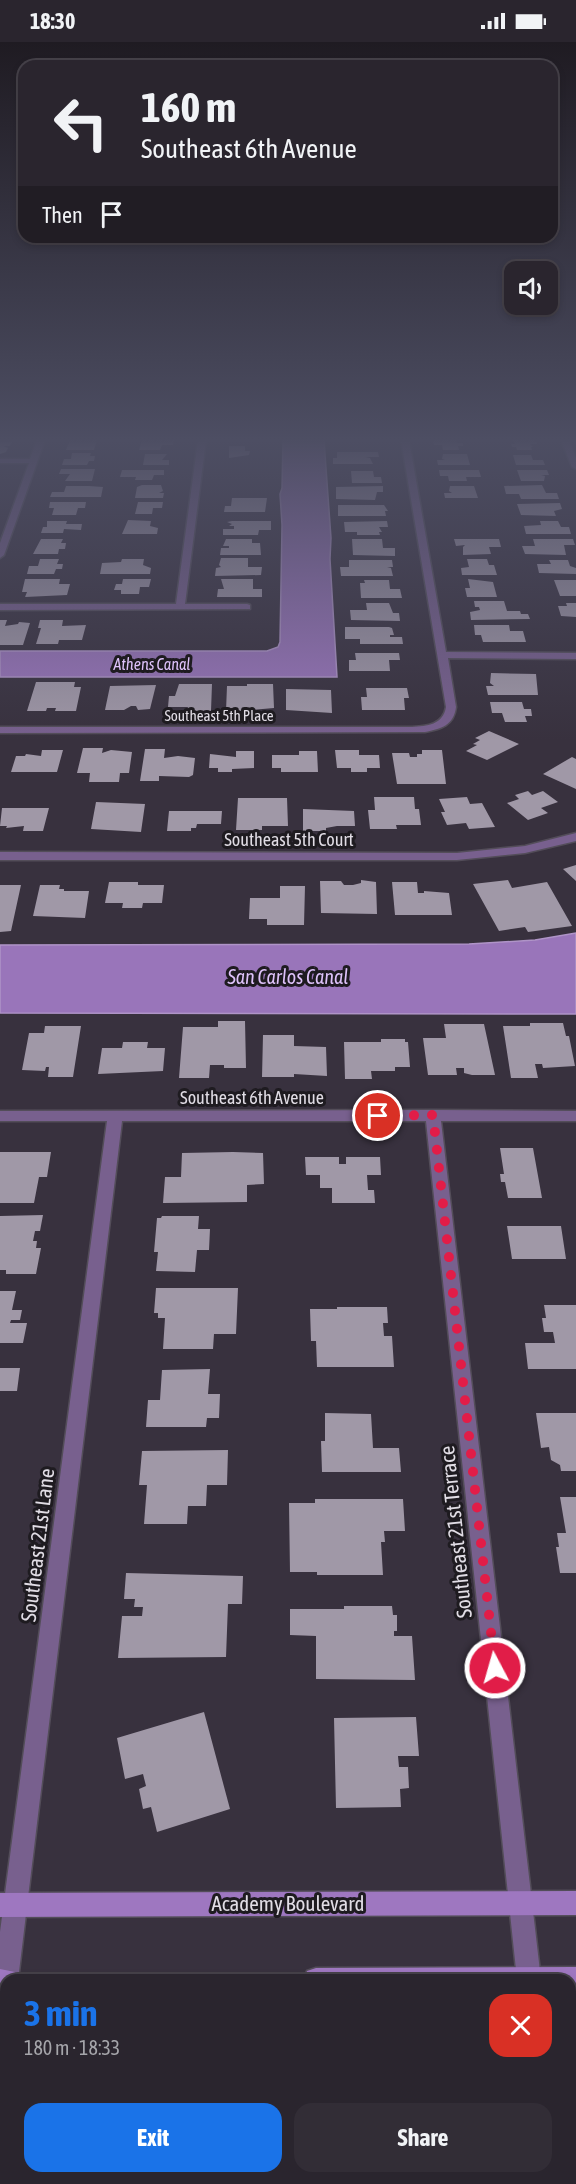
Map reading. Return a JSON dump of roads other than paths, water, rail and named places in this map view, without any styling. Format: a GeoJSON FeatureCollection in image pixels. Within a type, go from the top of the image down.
{"type":"FeatureCollection","features":[{"type":"Feature","properties":{"kind":"street"},"geometry":{"type":"LineString","coordinates":[[0,555],[5,540]]}},
{"type":"Feature","properties":{"kind":"street"},"geometry":{"type":"LineString","coordinates":[[180,606],[189,540]]}},
{"type":"Feature","properties":{"kind":"street"},"geometry":{"type":"LineString","coordinates":[[422,540],[442,656],[576,656]]}},
{"type":"Feature","properties":{"kind":"street"},"geometry":{"type":"LineString","coordinates":[[0,607],[248,606]]}},
{"type":"Feature","properties":{"kind":"street","name":"Southeast 5th Place"},"geometry":{"type":"LineString","coordinates":[[0,730],[412,730],[445,722],[451,713],[442,656]]}},
{"type":"Feature","properties":{"kind":"street","name":"Southeast 5th Court"},"geometry":{"type":"LineString","coordinates":[[0,856],[439,857],[503,853],[548,845],[576,837]]}},
{"type":"Feature","properties":{"kind":"street","name":"Southeast 21st Terrace"},"geometry":{"type":"LineString","coordinates":[[433,1115],[528,1974]]}},
{"type":"Feature","properties":{"kind":"street","name":"Southeast 6th Avenue"},"geometry":{"type":"LineString","coordinates":[[0,1116],[576,1116]]}},
{"type":"Feature","properties":{"kind":"street","name":"Southeast 21st Lane"},"geometry":{"type":"LineString","coordinates":[[6,1974],[8,1905],[115,1116]]}},
{"type":"Feature","properties":{"kind":"street","name":"Academy Boulevard"},"geometry":{"type":"LineString","coordinates":[[8,1905],[576,1903]]}},
{"type":"Feature","properties":{"kind":"water","name":"Athens Canal"},"geometry":{"type":"Polygon","coordinates":[[[282,540],[331,540],[337,677],[0,677],[0,651],[267,651],[278,647],[280,642],[282,540]]]}},
{"type":"Feature","properties":{"kind":"water","name":"San Carlos Canal"},"geometry":{"type":"Polygon","coordinates":[[[576,933],[576,1014],[0,1013],[0,945],[469,944],[535,940],[576,933]]]}}]}
